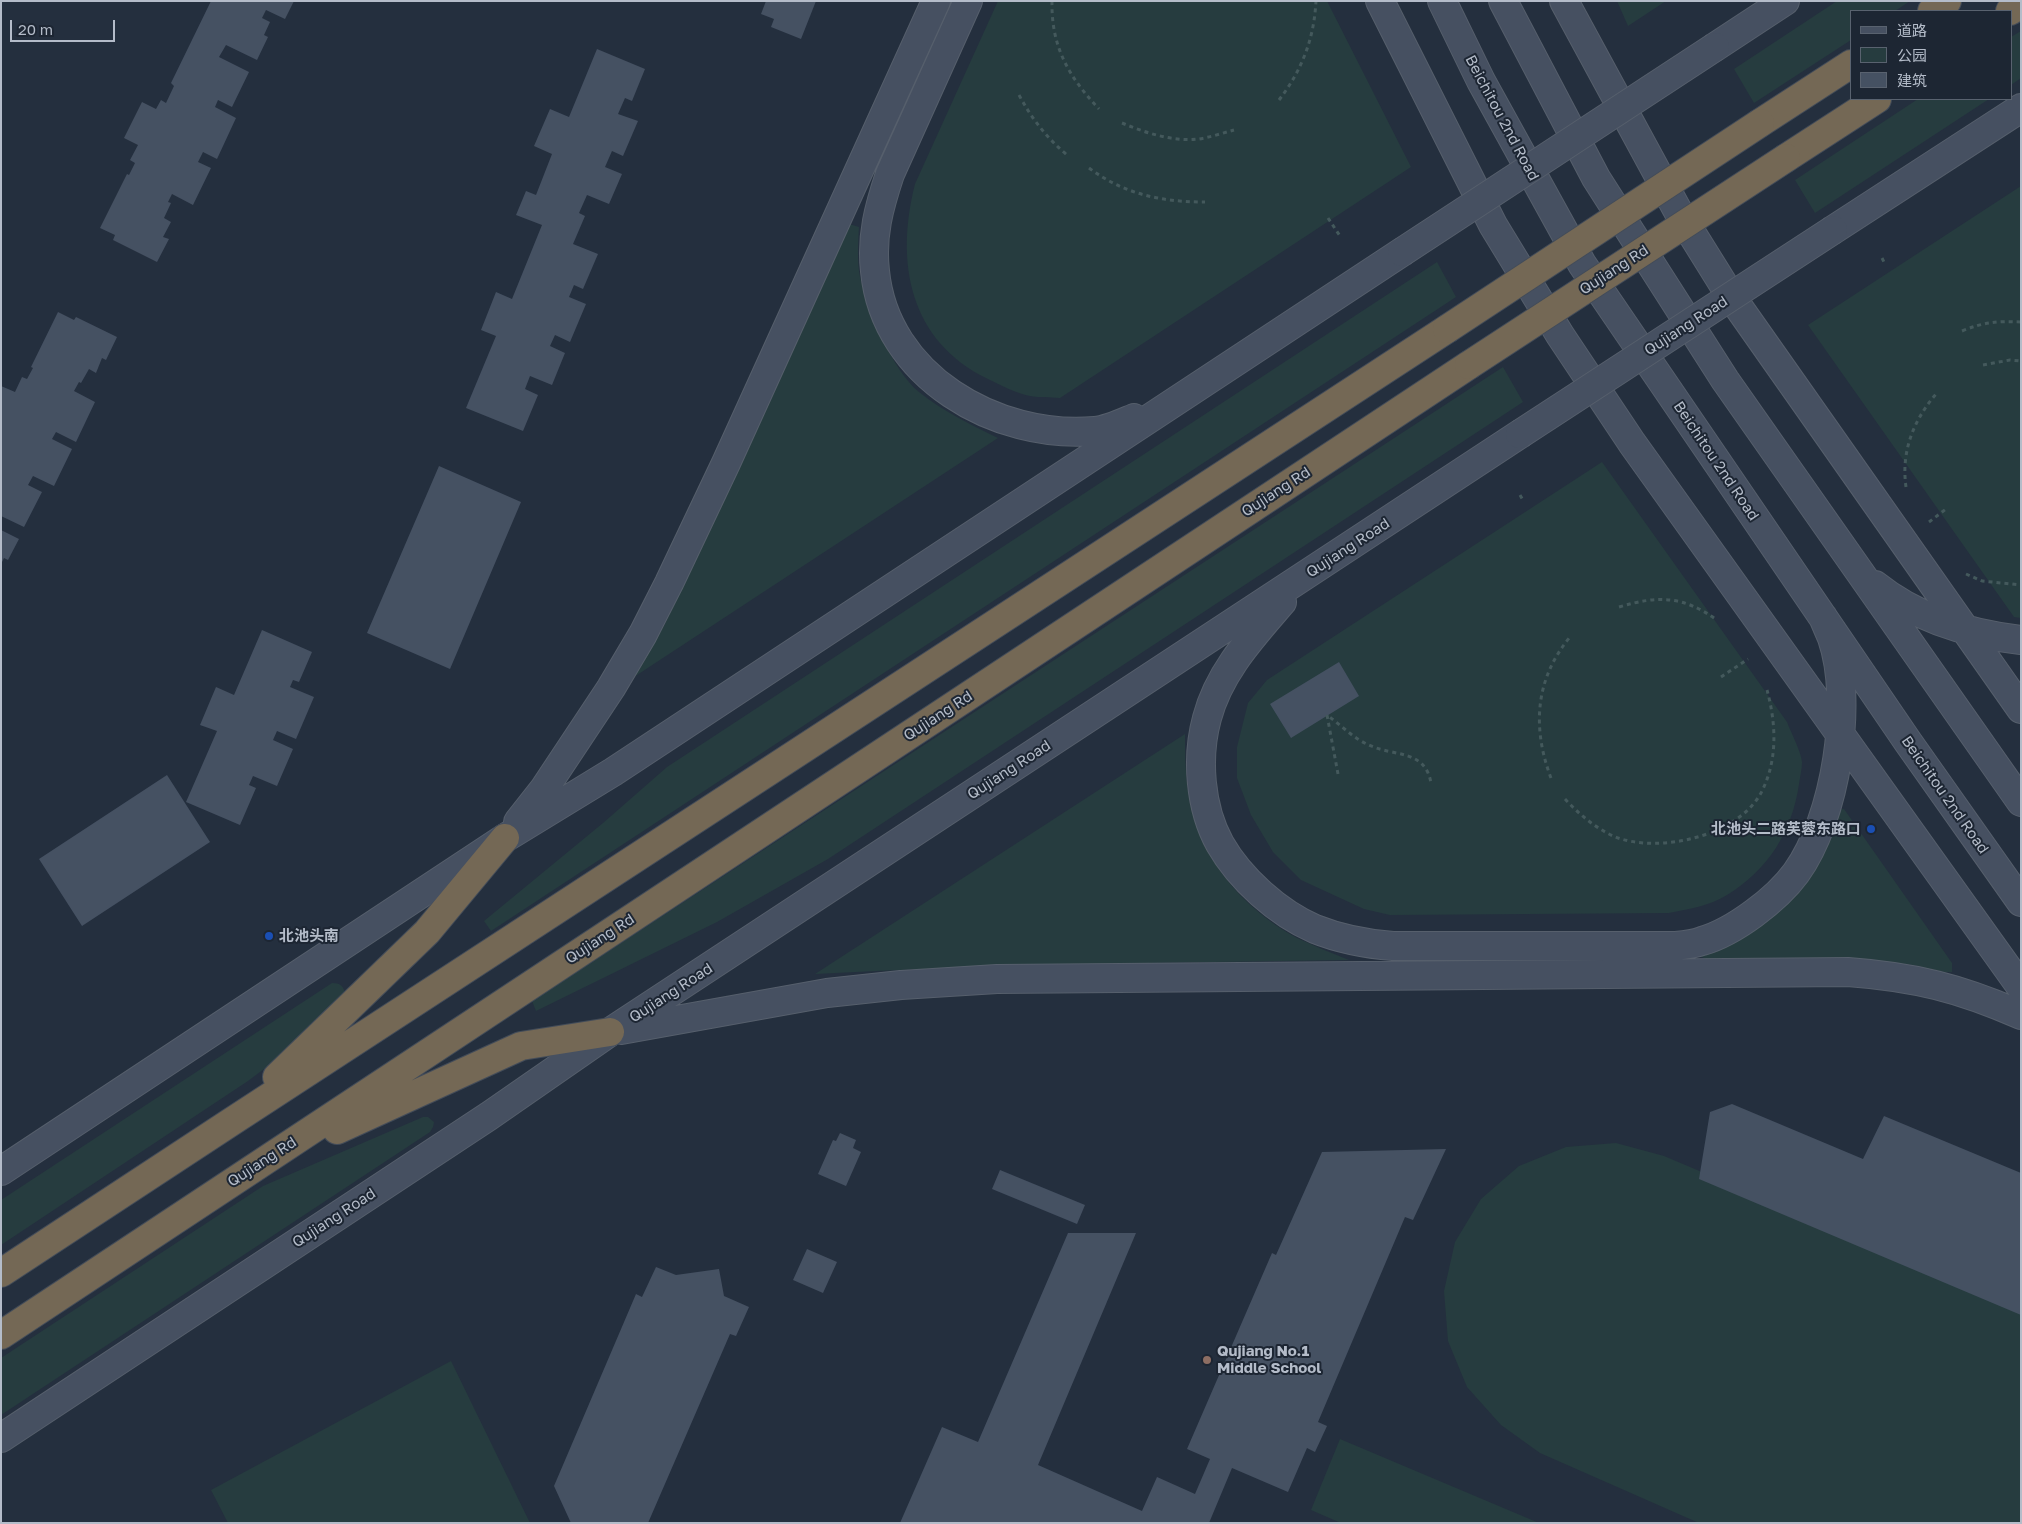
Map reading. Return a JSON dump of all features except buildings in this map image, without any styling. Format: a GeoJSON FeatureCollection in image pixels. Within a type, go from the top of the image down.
{"type":"FeatureCollection","features":[{"type":"Feature","properties":{"kind":"highway"},"geometry":{"type":"LineString","coordinates":[[1934,10],[1947,1]]}},
{"type":"Feature","properties":{"kind":"highway"},"geometry":{"type":"LineString","coordinates":[[1,1273],[1850,65]]}},
{"type":"Feature","properties":{"kind":"highway","name":"Qujiang Rd"},"geometry":{"type":"LineString","coordinates":[[1,1335],[1469,365],[1874,100]]}},
{"type":"Feature","properties":{"kind":"highway"},"geometry":{"type":"LineString","coordinates":[[231,1122],[427,932],[506,838]]}},
{"type":"Feature","properties":{"kind":"highway"},"geometry":{"type":"LineString","coordinates":[[260,1164],[521,1046],[610,1032]]}},
{"type":"Feature","properties":{"kind":"main road"},"geometry":{"type":"LineString","coordinates":[[506,838],[544,789],[611,688],[647,626],[722,471],[936,1]]}},
{"type":"Feature","properties":{"kind":"main road"},"geometry":{"type":"LineString","coordinates":[[968,1],[890,174],[880,204],[874,235],[875,272],[881,300],[890,325],[903,348],[929,377],[944,390],[971,406],[996,417],[1044,430],[1062,432],[1097,431],[1133,419],[1190,393]]}},
{"type":"Feature","properties":{"kind":"main road"},"geometry":{"type":"LineString","coordinates":[[1380,1],[1493,225],[1560,335],[1632,443],[2021,987]]}},
{"type":"Feature","properties":{"kind":"main road","name":"Beichitou 2nd Road"},"geometry":{"type":"LineString","coordinates":[[1442,1],[1481,81],[1582,264],[1823,617],[2021,902]]}},
{"type":"Feature","properties":{"kind":"main road"},"geometry":{"type":"LineString","coordinates":[[1504,1],[1596,178],[1725,380],[2021,802]]}},
{"type":"Feature","properties":{"kind":"main road"},"geometry":{"type":"LineString","coordinates":[[1564,1],[1679,213],[1730,295],[2021,709]]}},
{"type":"Feature","properties":{"kind":"main road"},"geometry":{"type":"LineString","coordinates":[[1,1171],[506,838],[613,772],[1785,1]]}},
{"type":"Feature","properties":{"kind":"main road","name":"Qujiang Road"},"geometry":{"type":"LineString","coordinates":[[1,1438],[489,1116],[610,1032],[1520,434],[2021,108]]}},
{"type":"Feature","properties":{"kind":"main road"},"geometry":{"type":"LineString","coordinates":[[1860,572],[1888,596],[1917,612],[1965,630],[2021,640]]}},
{"type":"Feature","properties":{"kind":"main road"},"geometry":{"type":"LineString","coordinates":[[1304,577],[1248,641],[1226,671],[1216,691],[1206,718],[1202,747],[1204,799],[1220,844],[1254,887],[1272,903],[1291,916],[1315,928],[1343,938],[1369,944],[1392,946],[1676,946],[1703,941],[1726,932],[1751,915],[1774,896],[1796,873],[1812,846],[1824,815],[1834,777],[1841,736],[1841,708],[1836,656],[1832,638],[1823,617]]}},
{"type":"Feature","properties":{"kind":"main road"},"geometry":{"type":"LineString","coordinates":[[610,1032],[827,993],[901,985],[1017,979],[1848,972],[1887,975],[1926,982],[1965,992],[2021,1015]]}},
{"type":"Feature","properties":{"kind":"path"},"geometry":{"type":"LineString","coordinates":[[1052,1],[1055,34],[1061,56],[1071,76],[1099,109]]}},
{"type":"Feature","properties":{"kind":"path"},"geometry":{"type":"LineString","coordinates":[[1279,100],[1292,83],[1305,56],[1314,21],[1316,1]]}},
{"type":"Feature","properties":{"kind":"path"},"geometry":{"type":"LineString","coordinates":[[1019,94],[1036,124],[1067,155]]}},
{"type":"Feature","properties":{"kind":"path"},"geometry":{"type":"LineString","coordinates":[[1122,123],[1141,131],[1180,139],[1200,139],[1234,130]]}},
{"type":"Feature","properties":{"kind":"path"},"geometry":{"type":"LineString","coordinates":[[1089,168],[1118,187],[1140,194],[1182,202],[1205,202]]}},
{"type":"Feature","properties":{"kind":"path"},"geometry":{"type":"LineString","coordinates":[[1328,218],[1340,236]]}},
{"type":"Feature","properties":{"kind":"path"},"geometry":{"type":"LineString","coordinates":[[1962,331],[1977,325],[1996,321],[2021,322]]}},
{"type":"Feature","properties":{"kind":"path"},"geometry":{"type":"LineString","coordinates":[[1983,365],[2010,360],[2021,361]]}},
{"type":"Feature","properties":{"kind":"path"},"geometry":{"type":"LineString","coordinates":[[1907,492],[1904,471],[1910,436],[1928,404],[1936,394]]}},
{"type":"Feature","properties":{"kind":"path"},"geometry":{"type":"LineString","coordinates":[[1520,495],[1524,502]]}},
{"type":"Feature","properties":{"kind":"path"},"geometry":{"type":"LineString","coordinates":[[1928,523],[1946,509]]}},
{"type":"Feature","properties":{"kind":"path"},"geometry":{"type":"LineString","coordinates":[[1965,573],[1982,581],[2021,585]]}},
{"type":"Feature","properties":{"kind":"path"},"geometry":{"type":"LineString","coordinates":[[1619,607],[1650,600],[1690,603],[1721,623]]}},
{"type":"Feature","properties":{"kind":"path"},"geometry":{"type":"LineString","coordinates":[[1551,778],[1540,743],[1538,722],[1540,702],[1546,680],[1564,643],[1570,637]]}},
{"type":"Feature","properties":{"kind":"path"},"geometry":{"type":"LineString","coordinates":[[1721,677],[1750,658]]}},
{"type":"Feature","properties":{"kind":"path"},"geometry":{"type":"LineString","coordinates":[[1565,799],[1579,814],[1596,827],[1614,836],[1635,841],[1655,843],[1676,841],[1718,830],[1749,808],[1762,792],[1770,772],[1774,747],[1774,723],[1766,688]]}},
{"type":"Feature","properties":{"kind":"path"},"geometry":{"type":"LineString","coordinates":[[1338,774],[1327,715],[1367,745],[1409,756],[1419,761],[1426,766],[1432,783]]}},
{"type":"Feature","properties":{"kind":"green space"},"geometry":{"type":"Polygon","coordinates":[[[998,1],[1327,1],[1411,167],[1060,398],[1034,397],[1014,391],[988,379],[961,363],[940,343],[925,321],[914,296],[908,270],[909,213],[915,184],[998,1]]]}},
{"type":"Feature","properties":{"kind":"green space"},"geometry":{"type":"Polygon","coordinates":[[[1617,1],[1666,1],[1628,26],[1617,1]]]}},
{"type":"Feature","properties":{"kind":"green space"},"geometry":{"type":"Polygon","coordinates":[[[1837,1],[1910,1],[1896,10],[1850,10],[1850,41],[1754,103],[1734,69],[1837,1]]]}},
{"type":"Feature","properties":{"kind":"green space"},"geometry":{"type":"Polygon","coordinates":[[[2021,31],[2021,78],[2012,84],[2012,36],[2021,31]]]}},
{"type":"Feature","properties":{"kind":"green space"},"geometry":{"type":"Polygon","coordinates":[[[1916,100],[1987,100],[1815,213],[1795,180],[1916,100]]]}},
{"type":"Feature","properties":{"kind":"green space"},"geometry":{"type":"Polygon","coordinates":[[[2021,186],[2021,618],[2014,617],[1808,325],[2021,186]]]}},
{"type":"Feature","properties":{"kind":"green space"},"geometry":{"type":"Polygon","coordinates":[[[849,224],[859,227],[858,265],[860,277],[875,322],[891,355],[909,382],[928,399],[957,417],[998,438],[634,677],[665,624],[849,224]]]}},
{"type":"Feature","properties":{"kind":"green space"},"geometry":{"type":"Polygon","coordinates":[[[1437,262],[1456,297],[491,931],[484,921],[603,823],[667,767],[1437,262]]]}},
{"type":"Feature","properties":{"kind":"green space"},"geometry":{"type":"Polygon","coordinates":[[[1503,367],[1523,402],[828,859],[717,922],[536,1011],[532,1001],[1503,367]]]}},
{"type":"Feature","properties":{"kind":"green space"},"geometry":{"type":"Polygon","coordinates":[[[1602,462],[1787,722],[1800,753],[1802,767],[1796,802],[1784,834],[1766,862],[1742,885],[1720,899],[1669,913],[1390,915],[1364,909],[1301,880],[1273,852],[1251,815],[1237,778],[1237,747],[1248,703],[1267,680],[1602,462]]]}},
{"type":"Feature","properties":{"kind":"green space"},"geometry":{"type":"Polygon","coordinates":[[[1185,734],[1186,777],[1193,815],[1201,837],[1225,877],[1257,911],[1276,925],[1297,938],[1349,960],[1015,966],[815,974],[1185,734]]]}},
{"type":"Feature","properties":{"kind":"green space"},"geometry":{"type":"Polygon","coordinates":[[[1844,809],[1952,963],[1952,972],[1889,962],[1710,961],[1700,956],[1703,952],[1728,944],[1758,928],[1780,908],[1837,810],[1844,809]]]}},
{"type":"Feature","properties":{"kind":"green space"},"geometry":{"type":"Polygon","coordinates":[[[332,983],[343,987],[345,994],[342,1000],[268,1066],[1,1245],[1,1200],[332,983]]]}},
{"type":"Feature","properties":{"kind":"green space"},"geometry":{"type":"Polygon","coordinates":[[[423,1117],[428,1117],[434,1122],[430,1132],[1,1415],[1,1358],[263,1186],[423,1117]]]}},
{"type":"Feature","properties":{"kind":"green space"},"geometry":{"type":"Polygon","coordinates":[[[1616,1143],[1664,1156],[2021,1307],[2021,1523],[1699,1523],[1540,1453],[1501,1425],[1467,1387],[1448,1341],[1444,1291],[1455,1242],[1481,1199],[1519,1166],[1566,1147],[1616,1143]]]}},
{"type":"Feature","properties":{"kind":"green space"},"geometry":{"type":"Polygon","coordinates":[[[451,1361],[530,1523],[228,1523],[211,1490],[451,1361]]]}},
{"type":"Feature","properties":{"kind":"green space"},"geometry":{"type":"Polygon","coordinates":[[[1340,1439],[1539,1523],[1341,1523],[1311,1510],[1340,1439]]]}},
{"type":"Feature","properties":{"kind":"place","name":"北池头二路芙蓉东路口"},"geometry":{"type":"Point","coordinates":[1871,829]}},
{"type":"Feature","properties":{"kind":"place","name":"北池头南"},"geometry":{"type":"Point","coordinates":[269,936]}},
{"type":"Feature","properties":{"kind":"place","name":"Qujiang No.1 Middle School"},"geometry":{"type":"Point","coordinates":[1207,1360]}}]}
